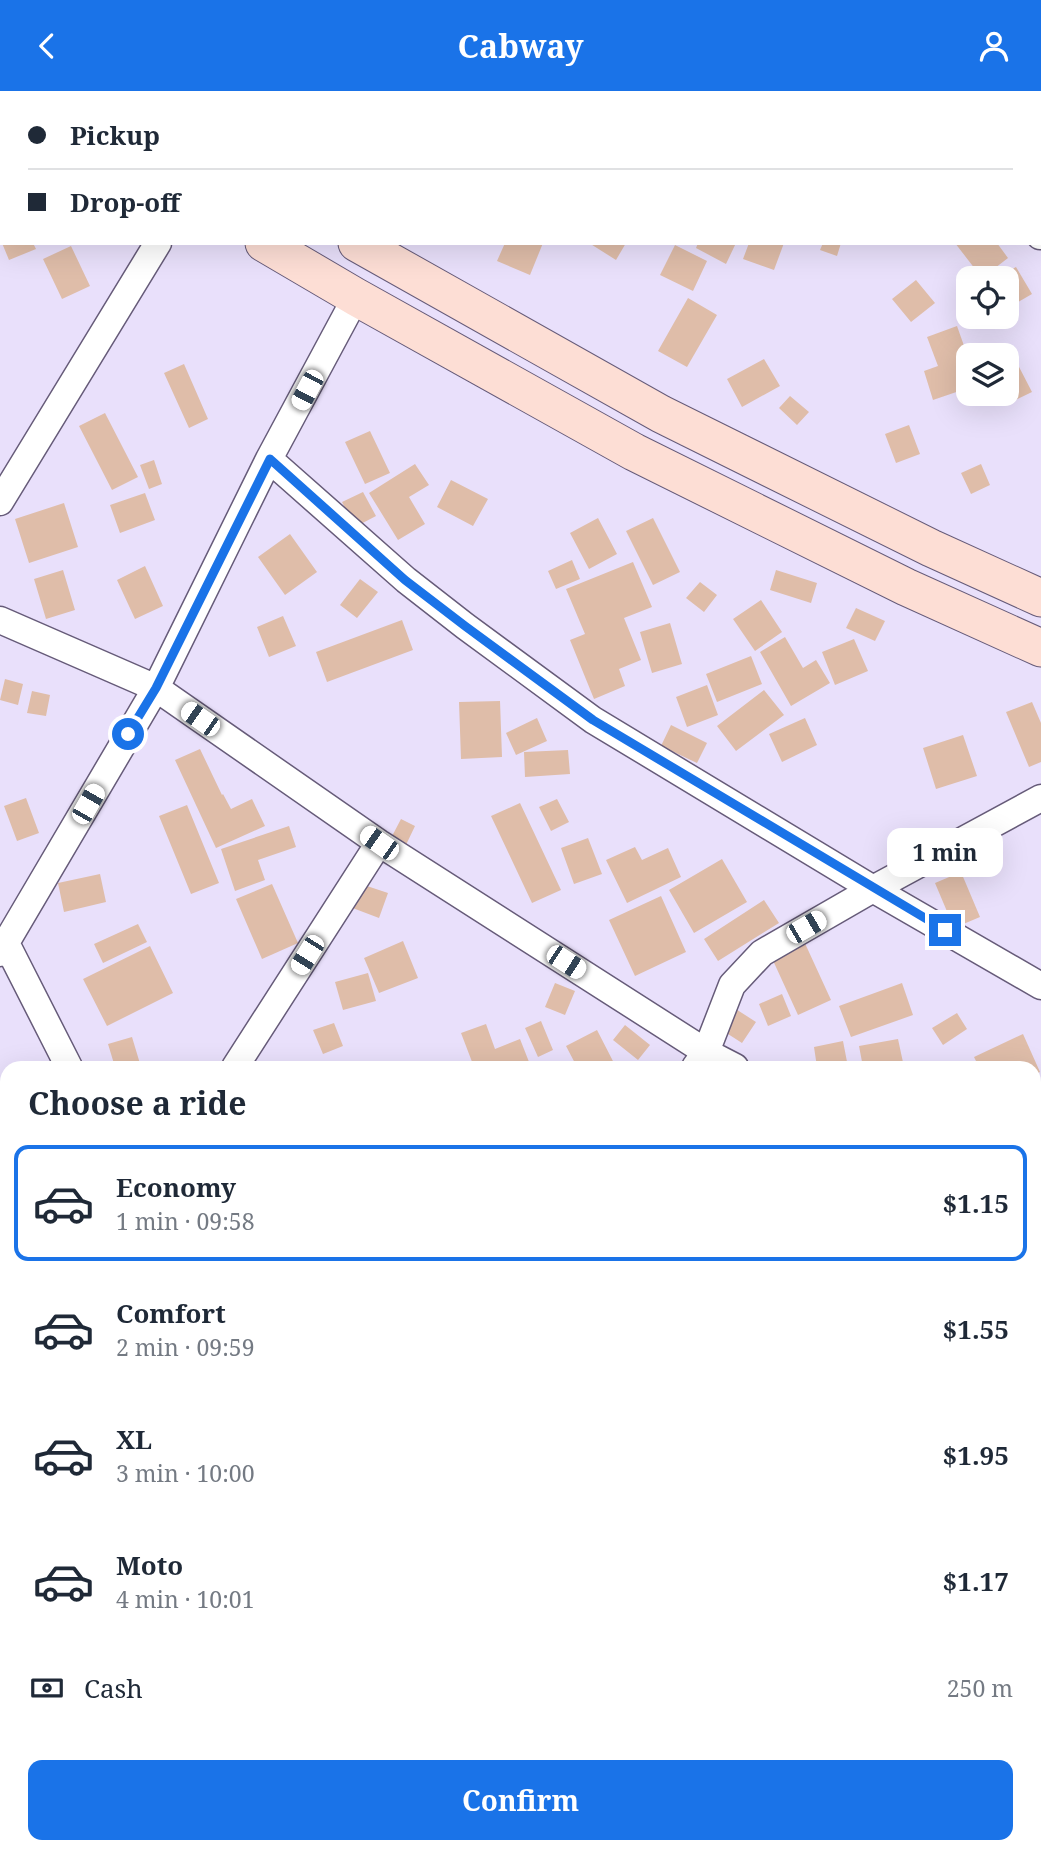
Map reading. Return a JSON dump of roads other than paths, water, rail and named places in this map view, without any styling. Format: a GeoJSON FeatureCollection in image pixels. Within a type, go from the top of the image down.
{"type":"FeatureCollection","features":[{"type":"Feature","properties":{"kind":"main road"},"geometry":{"type":"LineString","coordinates":[[267,245],[634,453],[906,587],[1041,648]]}},
{"type":"Feature","properties":{"kind":"main road"},"geometry":{"type":"LineString","coordinates":[[361,245],[661,414],[931,548],[1041,598]]}},
{"type":"Feature","properties":{"kind":"street"},"geometry":{"type":"LineString","coordinates":[[0,502],[157,245]]}},
{"type":"Feature","properties":{"kind":"street"},"geometry":{"type":"LineString","coordinates":[[66,1061],[3,948],[156,688],[270,459],[356,297]]}},
{"type":"Feature","properties":{"kind":"street"},"geometry":{"type":"LineString","coordinates":[[270,459],[405,580],[593,720],[1041,986]]}},
{"type":"Feature","properties":{"kind":"street"},"geometry":{"type":"LineString","coordinates":[[0,620],[156,688],[700,1060],[732,985],[762,953],[873,888],[1041,798]]}},
{"type":"Feature","properties":{"kind":"street"},"geometry":{"type":"LineString","coordinates":[[239,1061],[379,843]]}}]}
